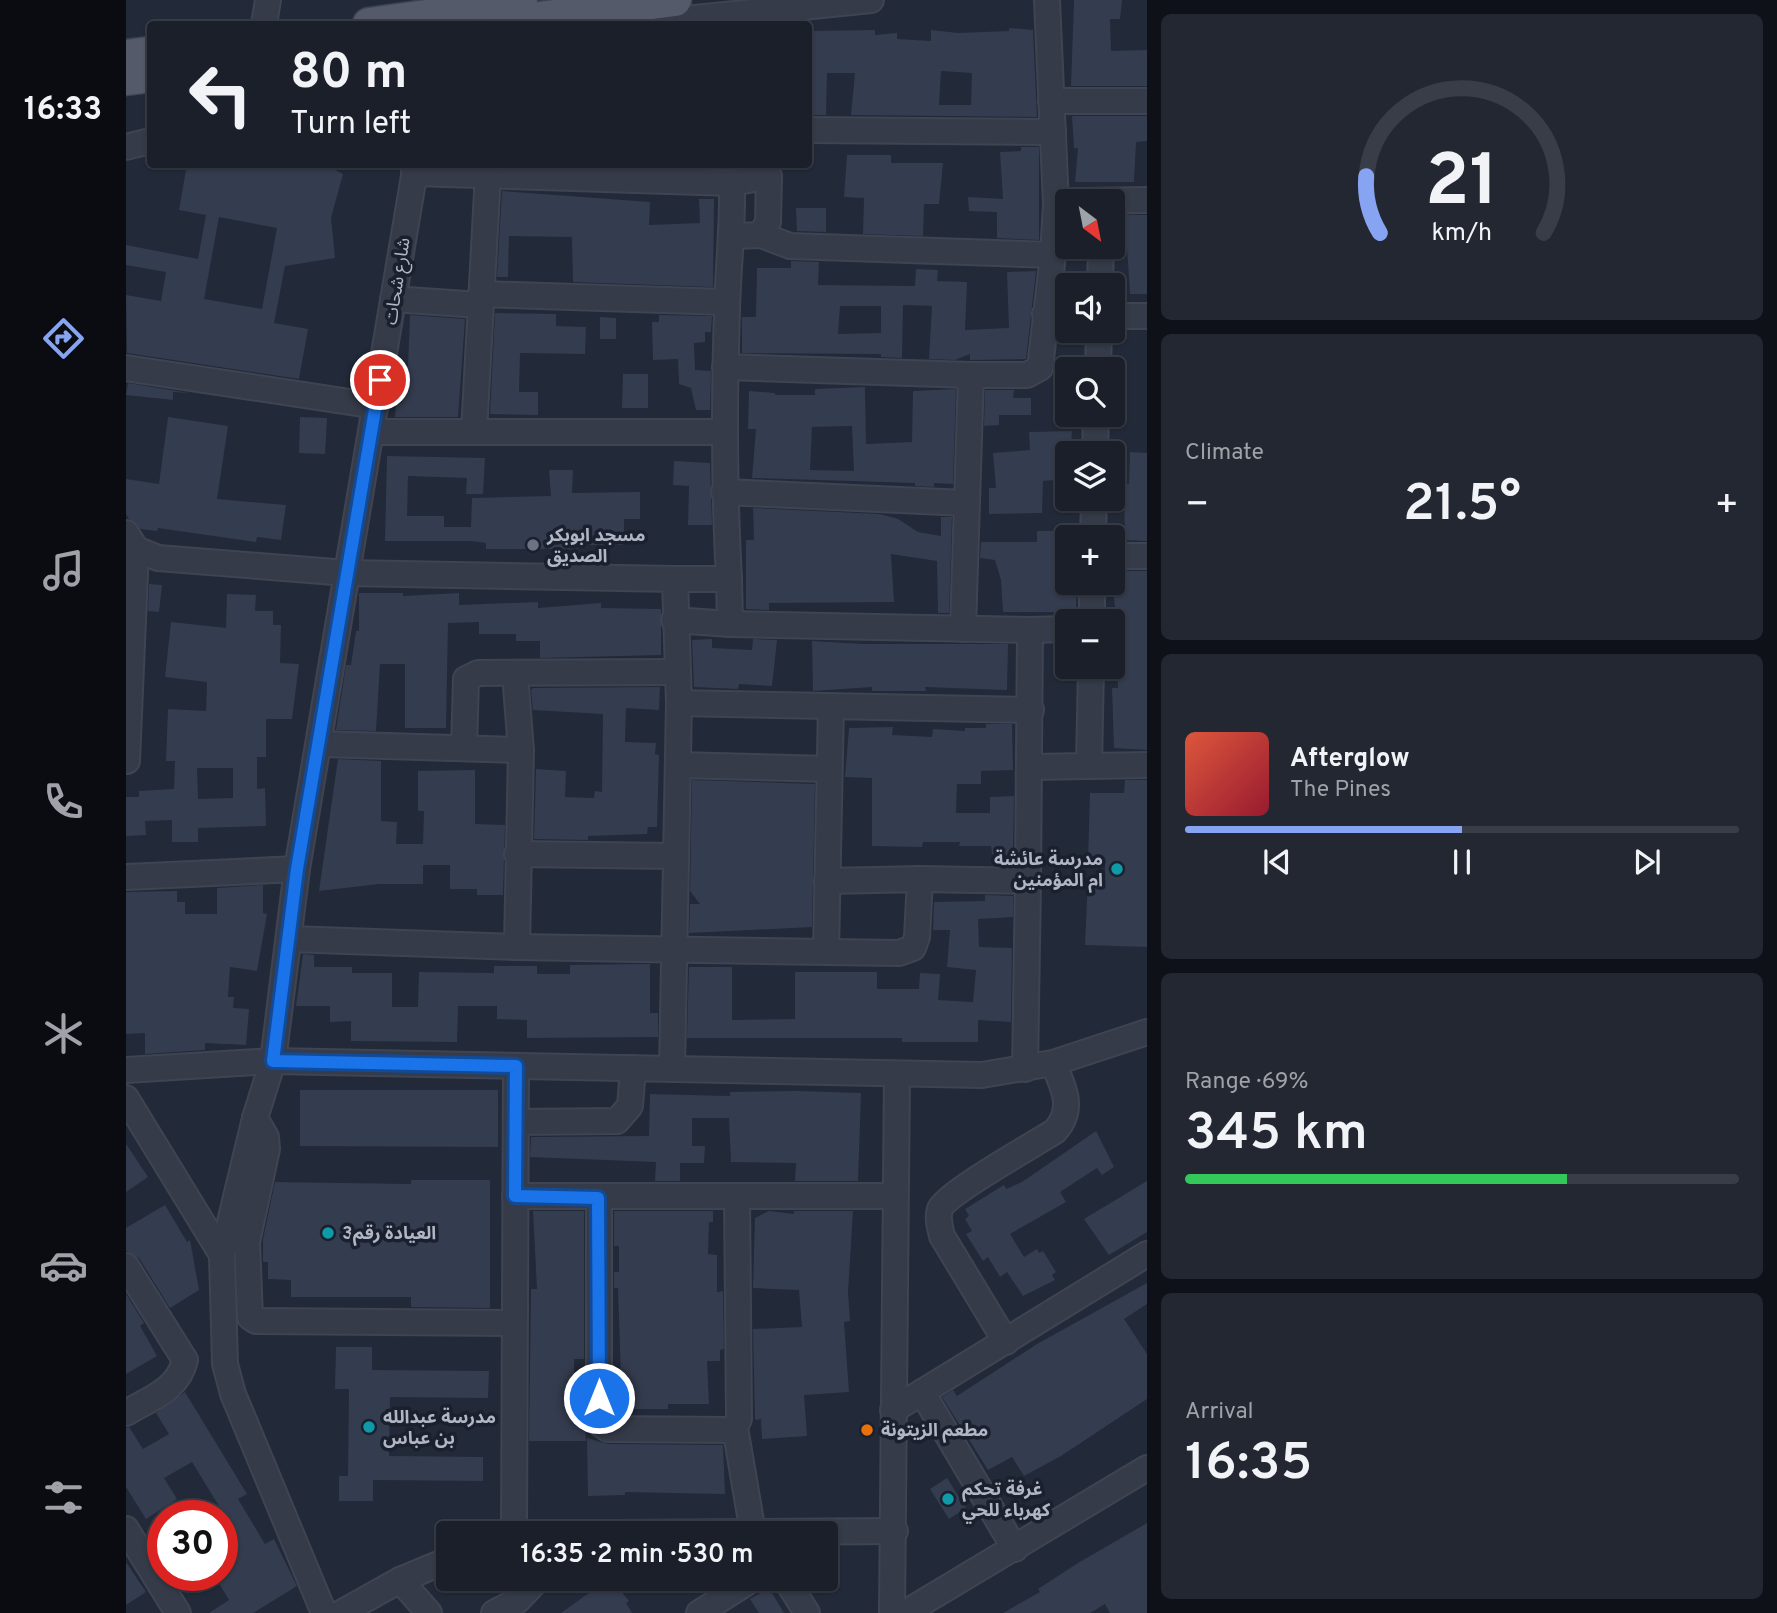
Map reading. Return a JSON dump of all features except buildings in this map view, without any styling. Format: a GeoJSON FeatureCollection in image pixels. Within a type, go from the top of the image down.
{"type":"FeatureCollection","features":[{"type":"Feature","properties":{"kind":"main road"},"geometry":{"type":"LineString","coordinates":[[387,21],[547,0]]}},
{"type":"Feature","properties":{"kind":"main road"},"geometry":{"type":"LineString","coordinates":[[518,21],[675,0]]}},
{"type":"Feature","properties":{"kind":"main road"},"geometry":{"type":"LineString","coordinates":[[126,56],[147,53]]}},
{"type":"Feature","properties":{"kind":"main road"},"geometry":{"type":"LineString","coordinates":[[126,79],[147,76]]}},
{"type":"Feature","properties":{"kind":"street"},"geometry":{"type":"LineString","coordinates":[[264,21],[268,0]]}},
{"type":"Feature","properties":{"kind":"street"},"geometry":{"type":"LineString","coordinates":[[703,21],[770,18],[871,0]]}},
{"type":"Feature","properties":{"kind":"street"},"geometry":{"type":"LineString","coordinates":[[1047,0],[1053,132],[1077,189]]}},
{"type":"Feature","properties":{"kind":"street"},"geometry":{"type":"LineString","coordinates":[[1051,101],[1147,101]]}},
{"type":"Feature","properties":{"kind":"street"},"geometry":{"type":"LineString","coordinates":[[812,130],[1053,132]]}},
{"type":"Feature","properties":{"kind":"street"},"geometry":{"type":"LineString","coordinates":[[126,147],[147,142]]}},
{"type":"Feature","properties":{"kind":"street"},"geometry":{"type":"LineString","coordinates":[[415,169],[732,183],[770,170],[768,222],[761,235]]}},
{"type":"Feature","properties":{"kind":"street","name":"شارع شحات"},"geometry":{"type":"LineString","coordinates":[[222,1255],[255,1118],[273,1061],[297,869],[321,744],[415,169]]}},
{"type":"Feature","properties":{"kind":"street"},"geometry":{"type":"LineString","coordinates":[[474,432],[488,174]]}},
{"type":"Feature","properties":{"kind":"street"},"geometry":{"type":"LineString","coordinates":[[730,624],[724,492],[727,302],[733,236],[732,183]]}},
{"type":"Feature","properties":{"kind":"street"},"geometry":{"type":"LineString","coordinates":[[1125,200],[1147,200]]}},
{"type":"Feature","properties":{"kind":"street"},"geometry":{"type":"LineString","coordinates":[[733,236],[761,235],[790,246],[1054,255],[1055,285]]}},
{"type":"Feature","properties":{"kind":"street"},"geometry":{"type":"LineString","coordinates":[[394,299],[727,302]]}},
{"type":"Feature","properties":{"kind":"street"},"geometry":{"type":"LineString","coordinates":[[1125,316],[1147,316]]}},
{"type":"Feature","properties":{"kind":"street"},"geometry":{"type":"LineString","coordinates":[[725,367],[971,375],[1035,373],[1043,363],[1055,319]]}},
{"type":"Feature","properties":{"kind":"street"},"geometry":{"type":"LineString","coordinates":[[126,368],[376,406]]}},
{"type":"Feature","properties":{"kind":"street"},"geometry":{"type":"LineString","coordinates":[[963,629],[971,375]]}},
{"type":"Feature","properties":{"kind":"street"},"geometry":{"type":"LineString","coordinates":[[373,432],[725,432]]}},
{"type":"Feature","properties":{"kind":"street"},"geometry":{"type":"LineString","coordinates":[[724,492],[966,503]]}},
{"type":"Feature","properties":{"kind":"street"},"geometry":{"type":"LineString","coordinates":[[131,541],[158,558],[347,573],[729,579]]}},
{"type":"Feature","properties":{"kind":"street"},"geometry":{"type":"LineString","coordinates":[[127,761],[131,541]]}},
{"type":"Feature","properties":{"kind":"street"},"geometry":{"type":"LineString","coordinates":[[1125,556],[1147,556]]}},
{"type":"Feature","properties":{"kind":"street"},"geometry":{"type":"LineString","coordinates":[[672,1069],[672,947],[679,703],[674,620],[675,579]]}},
{"type":"Feature","properties":{"kind":"street"},"geometry":{"type":"LineString","coordinates":[[674,620],[730,624],[1055,629]]}},
{"type":"Feature","properties":{"kind":"street"},"geometry":{"type":"LineString","coordinates":[[1025,1069],[1030,630]]}},
{"type":"Feature","properties":{"kind":"street"},"geometry":{"type":"LineString","coordinates":[[464,748],[466,679],[478,673],[677,672]]}},
{"type":"Feature","properties":{"kind":"street"},"geometry":{"type":"LineString","coordinates":[[515,674],[521,750],[517,947]]}},
{"type":"Feature","properties":{"kind":"street"},"geometry":{"type":"LineString","coordinates":[[1089,766],[1091,679]]}},
{"type":"Feature","properties":{"kind":"street"},"geometry":{"type":"LineString","coordinates":[[679,703],[1031,710]]}},
{"type":"Feature","properties":{"kind":"street"},"geometry":{"type":"LineString","coordinates":[[826,952],[831,706]]}},
{"type":"Feature","properties":{"kind":"street"},"geometry":{"type":"LineString","coordinates":[[321,744],[521,750]]}},
{"type":"Feature","properties":{"kind":"street"},"geometry":{"type":"LineString","coordinates":[[678,765],[830,768]]}},
{"type":"Feature","properties":{"kind":"street"},"geometry":{"type":"LineString","coordinates":[[1029,767],[1147,765]]}},
{"type":"Feature","properties":{"kind":"street"},"geometry":{"type":"LineString","coordinates":[[517,854],[674,856]]}},
{"type":"Feature","properties":{"kind":"street"},"geometry":{"type":"LineString","coordinates":[[126,877],[297,869]]}},
{"type":"Feature","properties":{"kind":"street"},"geometry":{"type":"LineString","coordinates":[[290,939],[517,947],[672,947],[899,953],[912,948],[917,937],[920,880]]}},
{"type":"Feature","properties":{"kind":"street"},"geometry":{"type":"LineString","coordinates":[[827,881],[1028,881]]}},
{"type":"Feature","properties":{"kind":"street"},"geometry":{"type":"LineString","coordinates":[[126,1070],[273,1061],[982,1075],[1054,1063],[1147,1032]]}},
{"type":"Feature","properties":{"kind":"street"},"geometry":{"type":"LineString","coordinates":[[1006,1342],[942,1236],[940,1209],[956,1193],[1055,1131],[1064,1121],[1068,1108],[1054,1063]]}},
{"type":"Feature","properties":{"kind":"street"},"geometry":{"type":"LineString","coordinates":[[514,1521],[516,1066]]}},
{"type":"Feature","properties":{"kind":"street"},"geometry":{"type":"LineString","coordinates":[[516,1122],[617,1121],[630,1106],[633,1068]]}},
{"type":"Feature","properties":{"kind":"street"},"geometry":{"type":"LineString","coordinates":[[892,1613],[895,1531],[893,1410],[897,1074]]}},
{"type":"Feature","properties":{"kind":"street"},"geometry":{"type":"LineString","coordinates":[[126,1098],[222,1255],[225,1364],[233,1394],[324,1613]]}},
{"type":"Feature","properties":{"kind":"street"},"geometry":{"type":"LineString","coordinates":[[255,1118],[266,1137],[267,1149],[247,1242],[250,1317],[256,1321],[514,1323]]}},
{"type":"Feature","properties":{"kind":"street"},"geometry":{"type":"LineString","coordinates":[[515,1196],[894,1196]]}},
{"type":"Feature","properties":{"kind":"street"},"geometry":{"type":"LineString","coordinates":[[737,1197],[739,1419],[735,1427],[751,1521]]}},
{"type":"Feature","properties":{"kind":"street"},"geometry":{"type":"LineString","coordinates":[[598,1198],[599,1423],[608,1429],[727,1430],[735,1427]]}},
{"type":"Feature","properties":{"kind":"street"},"geometry":{"type":"LineString","coordinates":[[893,1410],[1147,1254]]}},
{"type":"Feature","properties":{"kind":"street"},"geometry":{"type":"LineString","coordinates":[[126,1266],[185,1360],[182,1375],[175,1385],[126,1413]]}},
{"type":"Feature","properties":{"kind":"street"},"geometry":{"type":"LineString","coordinates":[[922,1392],[1015,1549]]}},
{"type":"Feature","properties":{"kind":"street"},"geometry":{"type":"LineString","coordinates":[[905,1613],[1147,1468]]}},
{"type":"Feature","properties":{"kind":"street"},"geometry":{"type":"LineString","coordinates":[[126,1529],[178,1613]]}},
{"type":"Feature","properties":{"kind":"street"},"geometry":{"type":"LineString","coordinates":[[838,1531],[895,1531]]}},
{"type":"Feature","properties":{"kind":"street"},"geometry":{"type":"LineString","coordinates":[[341,1613],[400,1580],[436,1565]]}},
{"type":"Feature","properties":{"kind":"street"},"geometry":{"type":"LineString","coordinates":[[400,1580],[429,1613]]}},
{"type":"Feature","properties":{"kind":"street"},"geometry":{"type":"LineString","coordinates":[[495,1613],[517,1601],[527,1591]]}},
{"type":"Feature","properties":{"kind":"street"},"geometry":{"type":"LineString","coordinates":[[699,1613],[734,1591]]}},
{"type":"Feature","properties":{"kind":"street"},"geometry":{"type":"LineString","coordinates":[[793,1591],[807,1613]]}},
{"type":"Feature","properties":{"kind":"place","name":"مسجد ابوبكر الصديق"},"geometry":{"type":"Point","coordinates":[533,545]}},
{"type":"Feature","properties":{"kind":"place","name":"مدرسة عائشة ام المؤمنين"},"geometry":{"type":"Point","coordinates":[1117,869]}},
{"type":"Feature","properties":{"kind":"place","name":"3العيادة رقم"},"geometry":{"type":"Point","coordinates":[328,1233]}},
{"type":"Feature","properties":{"kind":"place","name":"مدرسة عبدالله بن عباس"},"geometry":{"type":"Point","coordinates":[369,1427]}},
{"type":"Feature","properties":{"kind":"place","name":"مطعم الزيتونة"},"geometry":{"type":"Point","coordinates":[867,1430]}},
{"type":"Feature","properties":{"kind":"place","name":"غرفة تحكم كهرباء للحي"},"geometry":{"type":"Point","coordinates":[948,1499]}},
{"type":"Feature","properties":{"kind":"route"},"geometry":{"type":"LineString","coordinates":[[380,380],[321,744],[297,869],[273,1061],[516,1066],[515,1196],[598,1198],[599,1398]]}}]}
